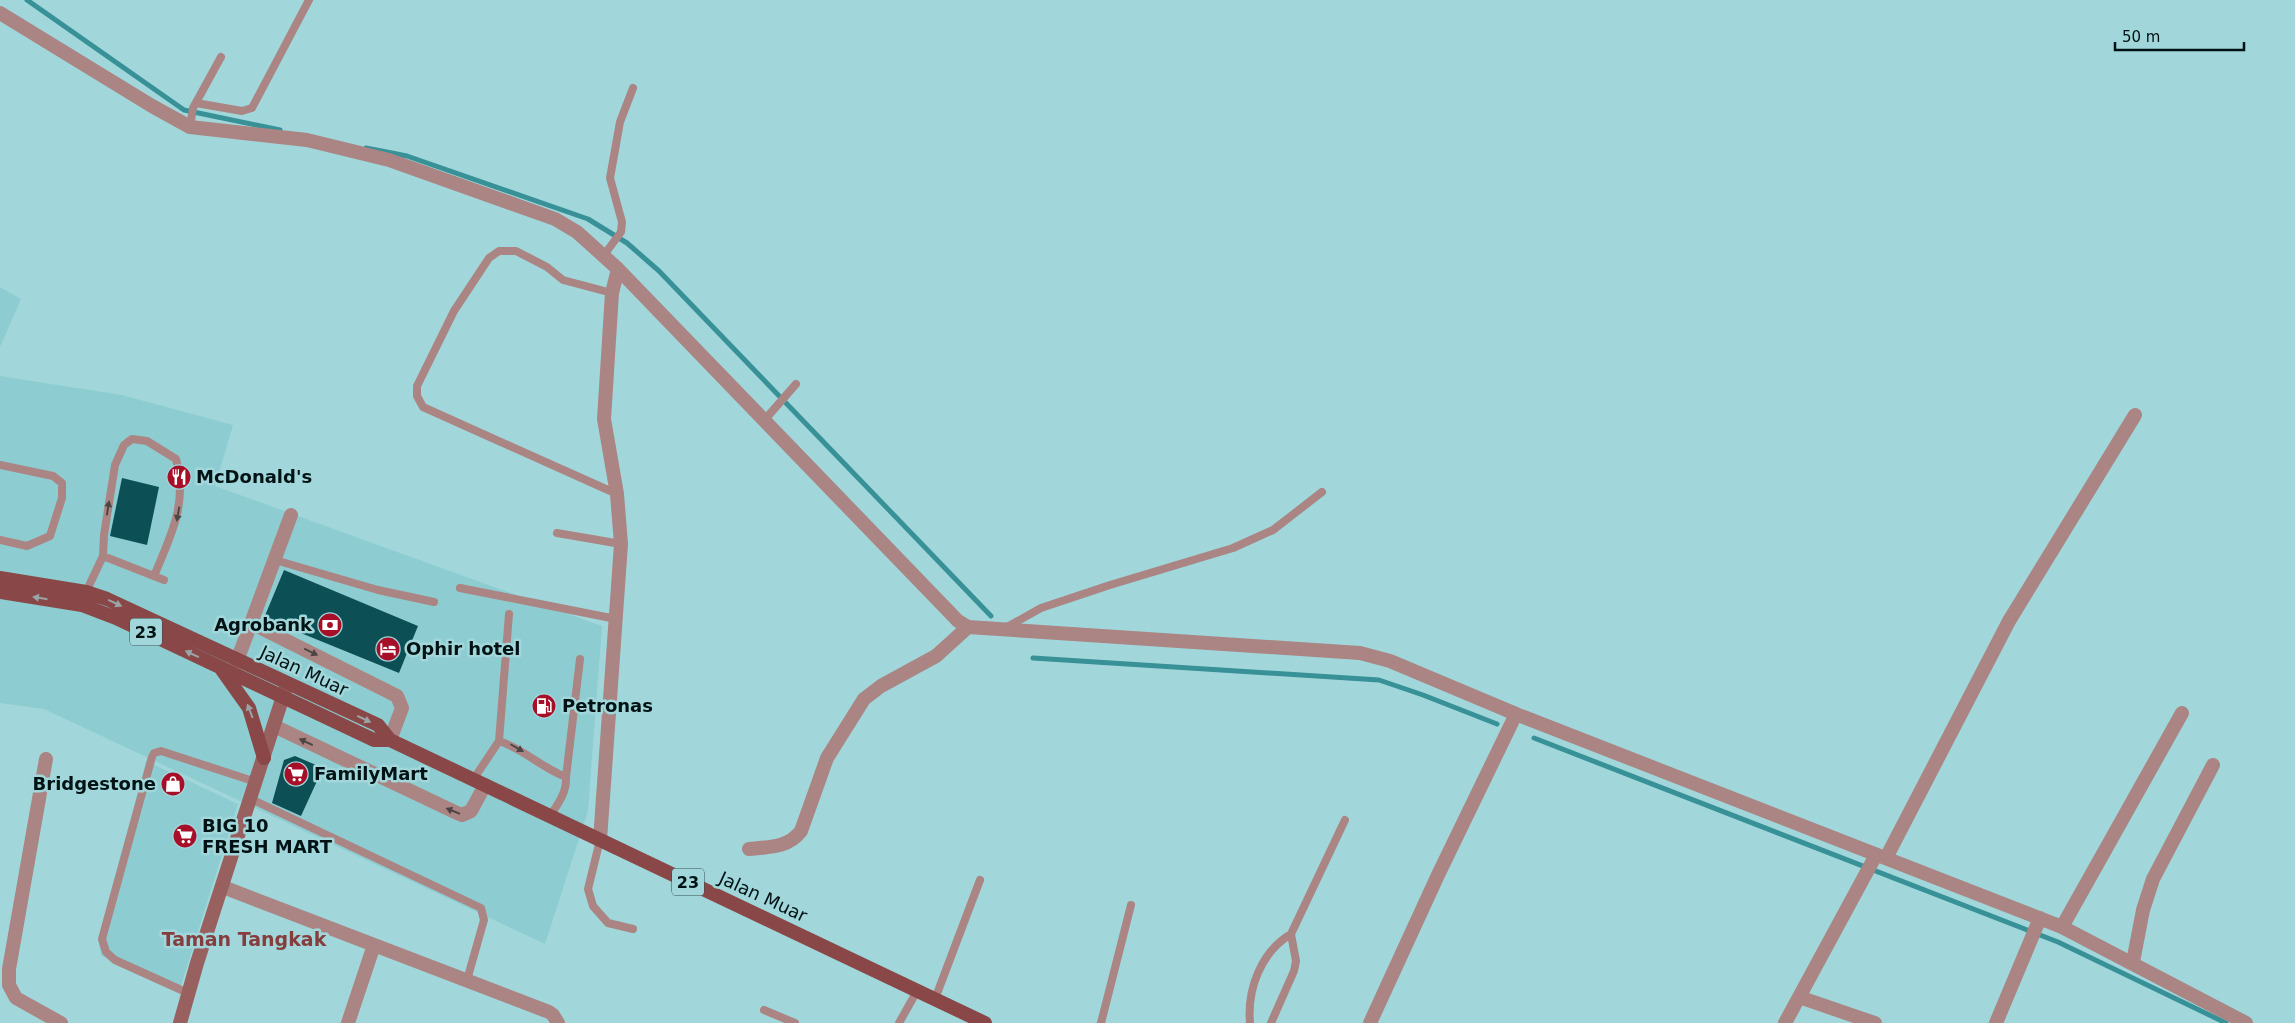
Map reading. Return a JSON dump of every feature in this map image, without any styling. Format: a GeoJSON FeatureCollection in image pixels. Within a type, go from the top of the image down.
{"type":"FeatureCollection","features":[{"type":"Feature","properties":{"kind":"main road","name":"Jalan Muar"},"geometry":{"type":"LineString","coordinates":[[0,578],[86,592],[107,599],[237,661],[374,740],[390,740],[985,1023]]}},
{"type":"Feature","properties":{"kind":"main road","name":"Jalan Muar"},"geometry":{"type":"LineString","coordinates":[[0,592],[82,605],[116,618],[220,667],[285,690]]}},
{"type":"Feature","properties":{"kind":"main road"},"geometry":{"type":"LineString","coordinates":[[220,667],[249,708],[264,758]]}},
{"type":"Feature","properties":{"kind":"main road"},"geometry":{"type":"LineString","coordinates":[[180,1023],[285,690]]}},
{"type":"Feature","properties":{"kind":"street"},"geometry":{"type":"LineString","coordinates":[[0,13],[152,106],[190,123],[307,140],[389,160],[555,219],[577,232],[606,254],[618,269],[767,419],[958,621],[968,628],[1360,653],[1390,661],[1516,714],[2038,923],[2062,927],[2133,962],[2246,1023]]}},
{"type":"Feature","properties":{"kind":"street"},"geometry":{"type":"LineString","coordinates":[[600,840],[621,544],[618,494],[604,420],[612,294],[618,269]]}},
{"type":"Feature","properties":{"kind":"street"},"geometry":{"type":"LineString","coordinates":[[1785,1023],[2009,621],[2135,415]]}},
{"type":"Feature","properties":{"kind":"street"},"geometry":{"type":"LineString","coordinates":[[237,661],[291,515]]}},
{"type":"Feature","properties":{"kind":"street"},"geometry":{"type":"LineString","coordinates":[[251,623],[397,696],[402,708],[390,740]]}},
{"type":"Feature","properties":{"kind":"street"},"geometry":{"type":"LineString","coordinates":[[749,849],[782,846],[795,839],[801,831],[826,758],[864,699],[881,686],[936,656],[968,628]]}},
{"type":"Feature","properties":{"kind":"street"},"geometry":{"type":"LineString","coordinates":[[1370,1023],[1438,875],[1516,714]]}},
{"type":"Feature","properties":{"kind":"street"},"geometry":{"type":"LineString","coordinates":[[2062,927],[2182,714]]}},
{"type":"Feature","properties":{"kind":"street"},"geometry":{"type":"LineString","coordinates":[[274,726],[457,814],[462,815],[471,811],[479,782]]}},
{"type":"Feature","properties":{"kind":"street"},"geometry":{"type":"LineString","coordinates":[[46,759],[9,969],[9,985],[16,998],[56,1022]]}},
{"type":"Feature","properties":{"kind":"street"},"geometry":{"type":"LineString","coordinates":[[2133,962],[2146,896],[2153,879],[2213,766]]}},
{"type":"Feature","properties":{"kind":"street"},"geometry":{"type":"LineString","coordinates":[[223,887],[549,1012],[558,1023]]}},
{"type":"Feature","properties":{"kind":"street"},"geometry":{"type":"LineString","coordinates":[[1996,1023],[2038,923]]}},
{"type":"Feature","properties":{"kind":"street"},"geometry":{"type":"LineString","coordinates":[[348,1023],[374,945]]}},
{"type":"Feature","properties":{"kind":"street"},"geometry":{"type":"LineString","coordinates":[[1799,997],[1874,1023]]}},
{"type":"Feature","properties":{"kind":"lane"},"geometry":{"type":"LineString","coordinates":[[195,106],[242,111],[252,108],[309,0]]}},
{"type":"Feature","properties":{"kind":"lane"},"geometry":{"type":"LineString","coordinates":[[190,123],[195,106],[221,57]]}},
{"type":"Feature","properties":{"kind":"lane"},"geometry":{"type":"LineString","coordinates":[[606,254],[621,232],[622,222],[610,178],[620,122],[633,88]]}},
{"type":"Feature","properties":{"kind":"lane"},"geometry":{"type":"LineString","coordinates":[[612,294],[563,280],[546,267],[516,251],[499,251],[489,258],[454,311],[417,386],[417,396],[423,407],[618,494]]}},
{"type":"Feature","properties":{"kind":"lane"},"geometry":{"type":"LineString","coordinates":[[767,419],[796,384]]}},
{"type":"Feature","properties":{"kind":"lane"},"geometry":{"type":"LineString","coordinates":[[86,592],[103,556],[104,535],[114,465],[124,445],[132,440],[148,442],[176,459],[181,494],[176,525],[154,576]]}},
{"type":"Feature","properties":{"kind":"lane"},"geometry":{"type":"LineString","coordinates":[[0,465],[53,476],[62,483],[62,498],[50,536],[27,546],[0,540]]}},
{"type":"Feature","properties":{"kind":"lane"},"geometry":{"type":"LineString","coordinates":[[1003,629],[1041,608],[1110,584],[1233,548],[1273,530],[1322,492]]}},
{"type":"Feature","properties":{"kind":"lane"},"geometry":{"type":"LineString","coordinates":[[557,533],[621,544]]}},
{"type":"Feature","properties":{"kind":"lane"},"geometry":{"type":"LineString","coordinates":[[103,556],[164,580]]}},
{"type":"Feature","properties":{"kind":"lane"},"geometry":{"type":"LineString","coordinates":[[274,560],[378,590],[434,602]]}},
{"type":"Feature","properties":{"kind":"lane"},"geometry":{"type":"LineString","coordinates":[[460,588],[616,619]]}},
{"type":"Feature","properties":{"kind":"lane"},"geometry":{"type":"LineString","coordinates":[[479,782],[499,741],[509,614]]}},
{"type":"Feature","properties":{"kind":"lane"},"geometry":{"type":"LineString","coordinates":[[550,816],[561,798],[566,784],[580,659]]}},
{"type":"Feature","properties":{"kind":"lane"},"geometry":{"type":"LineString","coordinates":[[499,741],[515,747],[556,773],[566,777]]}},
{"type":"Feature","properties":{"kind":"lane"},"geometry":{"type":"LineString","coordinates":[[188,994],[115,960],[106,952],[102,939],[152,757],[154,753],[161,751],[256,782]]}},
{"type":"Feature","properties":{"kind":"lane"},"geometry":{"type":"LineString","coordinates":[[251,799],[481,908],[484,920],[467,980]]}},
{"type":"Feature","properties":{"kind":"lane"},"geometry":{"type":"LineString","coordinates":[[1250,1023],[1249,1010],[1256,976],[1269,954],[1291,934],[1345,820]]}},
{"type":"Feature","properties":{"kind":"lane"},"geometry":{"type":"LineString","coordinates":[[600,840],[588,889],[593,906],[608,923],[633,929]]}},
{"type":"Feature","properties":{"kind":"lane"},"geometry":{"type":"LineString","coordinates":[[935,999],[980,880]]}},
{"type":"Feature","properties":{"kind":"lane"},"geometry":{"type":"LineString","coordinates":[[1101,1023],[1130,905]]}},
{"type":"Feature","properties":{"kind":"lane"},"geometry":{"type":"LineString","coordinates":[[1271,1023],[1294,971],[1296,961],[1291,934]]}},
{"type":"Feature","properties":{"kind":"lane"},"geometry":{"type":"LineString","coordinates":[[899,1023],[917,991]]}},
{"type":"Feature","properties":{"kind":"lane"},"geometry":{"type":"LineString","coordinates":[[764,1010],[794,1023]]}},
{"type":"Feature","properties":{"kind":"shaded area"},"geometry":{"type":"Polygon","coordinates":[[[0,287],[21,299],[0,347],[0,287]]]}},
{"type":"Feature","properties":{"kind":"shaded area"},"geometry":{"type":"Polygon","coordinates":[[[0,376],[122,395],[233,425],[215,486],[602,626],[588,811],[545,944],[44,709],[0,703],[0,376]]]}},
{"type":"Feature","properties":{"kind":"shaded area"},"geometry":{"type":"Polygon","coordinates":[[[146,761],[238,804],[179,992],[112,962],[101,955],[98,939],[146,761]]]}},
{"type":"Feature","properties":{"kind":"building"},"geometry":{"type":"Polygon","coordinates":[[[122,478],[159,487],[147,545],[110,536],[122,478]]]}},
{"type":"Feature","properties":{"kind":"building"},"geometry":{"type":"Polygon","coordinates":[[[284,570],[418,626],[399,673],[264,618],[284,570]]]}},
{"type":"Feature","properties":{"kind":"building"},"geometry":{"type":"Polygon","coordinates":[[[295,756],[323,768],[301,816],[272,803],[284,760],[295,756]]]}},
{"type":"Feature","properties":{"kind":"waterway"},"geometry":{"type":"LineString","coordinates":[[27,0],[184,110],[280,130]]}},
{"type":"Feature","properties":{"kind":"waterway"},"geometry":{"type":"LineString","coordinates":[[366,148],[407,156],[588,219],[627,243],[659,271],[991,616]]}},
{"type":"Feature","properties":{"kind":"waterway"},"geometry":{"type":"LineString","coordinates":[[1033,658],[1379,680],[1497,724]]}},
{"type":"Feature","properties":{"kind":"waterway"},"geometry":{"type":"LineString","coordinates":[[1534,738],[2058,942],[2226,1023]]}},
{"type":"Feature","properties":{"kind":"place","name":"McDonald's"},"geometry":{"type":"Point","coordinates":[179,477]}},
{"type":"Feature","properties":{"kind":"place","name":"Agrobank"},"geometry":{"type":"Point","coordinates":[330,625]}},
{"type":"Feature","properties":{"kind":"place","name":"Ophir hotel"},"geometry":{"type":"Point","coordinates":[388,649]}},
{"type":"Feature","properties":{"kind":"place","name":"Petronas"},"geometry":{"type":"Point","coordinates":[544,706]}},
{"type":"Feature","properties":{"kind":"place","name":"FamilyMart"},"geometry":{"type":"Point","coordinates":[296,774]}},
{"type":"Feature","properties":{"kind":"place","name":"Bridgestone"},"geometry":{"type":"Point","coordinates":[173,784]}},
{"type":"Feature","properties":{"kind":"place","name":"BIG 10 FRESH MART"},"geometry":{"type":"Point","coordinates":[185,836]}},
{"type":"Feature","properties":{"kind":"district","name":"Taman Tangkak"},"geometry":{"type":"Point","coordinates":[244,939]}}]}
